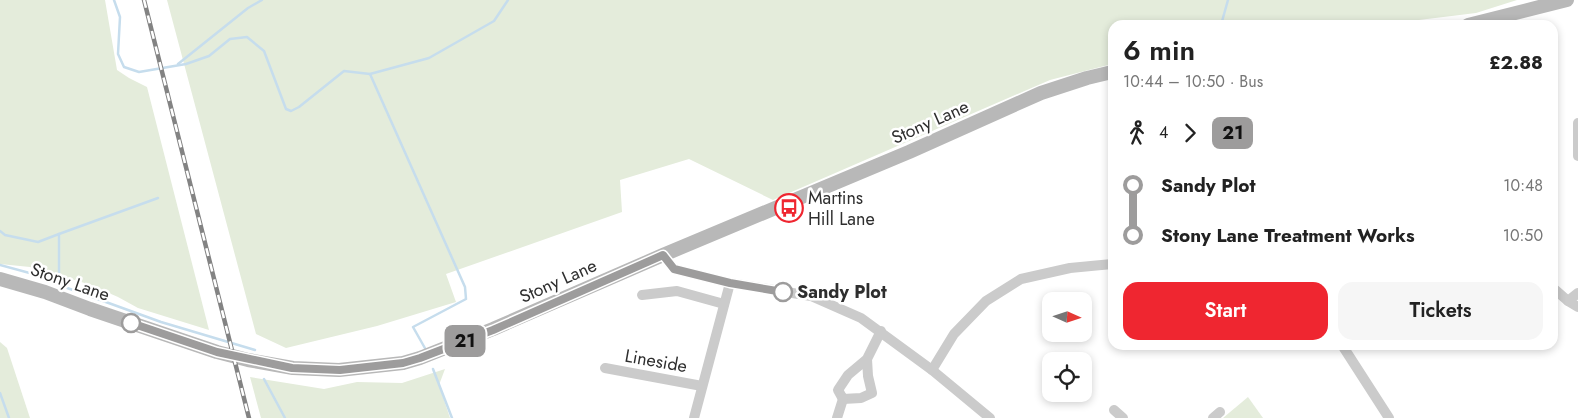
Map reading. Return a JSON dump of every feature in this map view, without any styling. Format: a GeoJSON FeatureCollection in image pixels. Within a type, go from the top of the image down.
{"type":"FeatureCollection","features":[{"type":"Feature","properties":{"kind":"main road"},"geometry":{"type":"LineString","coordinates":[[1488,20],[1567,0]]}},
{"type":"Feature","properties":{"kind":"main road","name":"Stony Lane"},"geometry":{"type":"LineString","coordinates":[[0,279],[45,292],[90,310],[217,352],[292,368],[340,370],[403,363],[493,330],[1042,93],[1108,73]]}},
{"type":"Feature","properties":{"kind":"street"},"geometry":{"type":"LineString","coordinates":[[1578,123],[1578,156]]}},
{"type":"Feature","properties":{"kind":"street"},"geometry":{"type":"LineString","coordinates":[[663,255],[674,269],[730,283],[811,296],[861,318],[932,370],[990,418]]}},
{"type":"Feature","properties":{"kind":"street"},"geometry":{"type":"LineString","coordinates":[[932,370],[954,334],[986,301],[1021,279],[1070,268],[1108,264]]}},
{"type":"Feature","properties":{"kind":"street"},"geometry":{"type":"LineString","coordinates":[[694,418],[730,283]]}},
{"type":"Feature","properties":{"kind":"street"},"geometry":{"type":"LineString","coordinates":[[642,295],[677,291],[724,304]]}},
{"type":"Feature","properties":{"kind":"street"},"geometry":{"type":"LineString","coordinates":[[1558,292],[1578,307]]}},
{"type":"Feature","properties":{"kind":"street"},"geometry":{"type":"LineString","coordinates":[[1568,301],[1578,293]]}},
{"type":"Feature","properties":{"kind":"street"},"geometry":{"type":"LineString","coordinates":[[836,418],[843,399],[838,390],[848,375],[867,359],[881,331]]}},
{"type":"Feature","properties":{"kind":"street"},"geometry":{"type":"LineString","coordinates":[[1345,350],[1389,418]]}},
{"type":"Feature","properties":{"kind":"street"},"geometry":{"type":"LineString","coordinates":[[843,399],[861,398],[872,393],[867,359]]}},
{"type":"Feature","properties":{"kind":"street","name":"Lineside"},"geometry":{"type":"LineString","coordinates":[[605,368],[702,386]]}},
{"type":"Feature","properties":{"kind":"street"},"geometry":{"type":"LineString","coordinates":[[1114,410],[1123,418]]}},
{"type":"Feature","properties":{"kind":"green space"},"geometry":{"type":"Polygon","coordinates":[[[0,0],[105,0],[117,70],[147,87],[209,330],[138,308],[88,284],[30,267],[0,264],[0,0]]]}},
{"type":"Feature","properties":{"kind":"green space"},"geometry":{"type":"Polygon","coordinates":[[[167,0],[1517,0],[1476,13],[1419,20],[1108,20],[1108,65],[1050,80],[773,200],[689,159],[620,180],[622,212],[446,274],[456,302],[377,326],[286,348],[256,334],[167,0]]]}},
{"type":"Feature","properties":{"kind":"green space"},"geometry":{"type":"Polygon","coordinates":[[[0,342],[7,348],[30,418],[0,418],[0,342]]]}},
{"type":"Feature","properties":{"kind":"green space"},"geometry":{"type":"Polygon","coordinates":[[[445,369],[439,385],[450,418],[261,418],[250,377],[324,389],[357,382],[402,383],[445,369]]]}},
{"type":"Feature","properties":{"kind":"green space"},"geometry":{"type":"Polygon","coordinates":[[[1248,397],[1263,418],[1223,418],[1248,397]]]}},
{"type":"Feature","properties":{"kind":"waterway"},"geometry":{"type":"LineString","coordinates":[[114,0],[120,17],[118,54],[124,67],[139,72],[186,64],[209,56],[230,39],[247,37],[264,51],[286,109],[291,111],[299,107],[344,71],[370,74],[429,58],[494,21],[508,0]]}},
{"type":"Feature","properties":{"kind":"waterway"},"geometry":{"type":"LineString","coordinates":[[178,64],[248,8],[262,0]]}},
{"type":"Feature","properties":{"kind":"waterway"},"geometry":{"type":"LineString","coordinates":[[1222,20],[1228,0]]}},
{"type":"Feature","properties":{"kind":"waterway"},"geometry":{"type":"LineString","coordinates":[[370,74],[465,287],[466,299],[413,327],[426,350]]}},
{"type":"Feature","properties":{"kind":"waterway"},"geometry":{"type":"LineString","coordinates":[[59,234],[158,198]]}},
{"type":"Feature","properties":{"kind":"waterway"},"geometry":{"type":"LineString","coordinates":[[0,231],[5,235],[38,242],[59,234],[59,285],[161,322],[255,350]]}},
{"type":"Feature","properties":{"kind":"waterway"},"geometry":{"type":"LineString","coordinates":[[0,265],[59,281]]}},
{"type":"Feature","properties":{"kind":"waterway"},"geometry":{"type":"LineString","coordinates":[[433,369],[452,418]]}},
{"type":"Feature","properties":{"kind":"waterway"},"geometry":{"type":"LineString","coordinates":[[264,379],[285,418]]}},
{"type":"Feature","properties":{"kind":"waterway"},"geometry":{"type":"LineString","coordinates":[[0,393],[9,418]]}},
{"type":"Feature","properties":{"kind":"railway"},"geometry":{"type":"LineString","coordinates":[[144,0],[249,418]]}},
{"type":"Feature","properties":{"kind":"bus line","name":"21"},"geometry":{"type":"LineString","coordinates":[[131,323],[217,352],[248,360],[292,368],[340,370],[403,363],[420,358],[493,330],[663,255],[674,269],[730,283],[783,292]]}},
{"type":"Feature","properties":{"kind":"place","name":"Martins Hill Lane"},"geometry":{"type":"Point","coordinates":[789,208]}},
{"type":"Feature","properties":{"kind":"place","name":"Sandy Plot"},"geometry":{"type":"Point","coordinates":[783,292]}}]}
